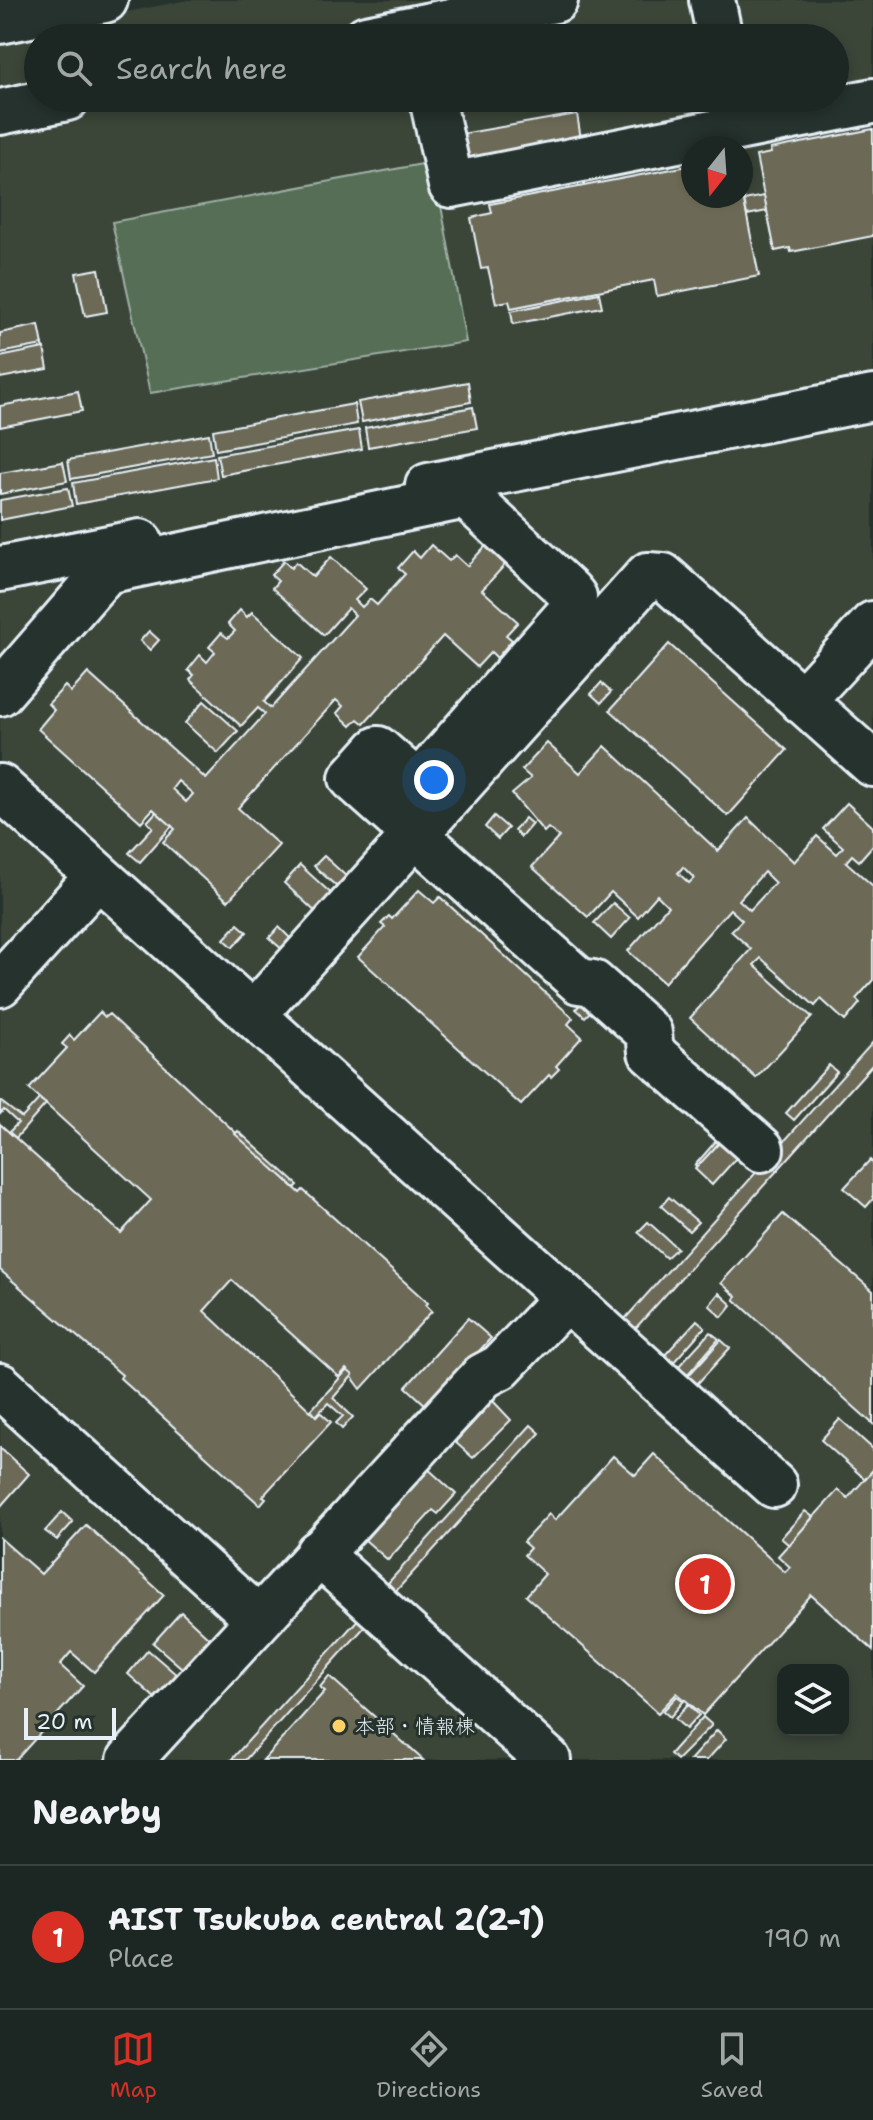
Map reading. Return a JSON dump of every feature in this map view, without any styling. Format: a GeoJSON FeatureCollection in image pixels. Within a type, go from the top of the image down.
{"type":"FeatureCollection","features":[{"type":"Feature","properties":{"kind":"street"},"geometry":{"type":"LineString","coordinates":[[22,12],[105,0]]}},
{"type":"Feature","properties":{"kind":"street"},"geometry":{"type":"LineString","coordinates":[[455,24],[555,0]]}},
{"type":"Feature","properties":{"kind":"street"},"geometry":{"type":"LineString","coordinates":[[712,0],[717,24]]}},
{"type":"Feature","properties":{"kind":"street"},"geometry":{"type":"LineString","coordinates":[[849,103],[873,101]]}},
{"type":"Feature","properties":{"kind":"street"},"geometry":{"type":"LineString","coordinates":[[0,112],[24,107]]}},
{"type":"Feature","properties":{"kind":"street"},"geometry":{"type":"LineString","coordinates":[[435,112],[451,185],[734,113]]}},
{"type":"Feature","properties":{"kind":"street"},"geometry":{"type":"LineString","coordinates":[[0,569],[873,398]]}},
{"type":"Feature","properties":{"kind":"street"},"geometry":{"type":"LineString","coordinates":[[0,693],[106,571],[466,496],[570,592],[574,603],[418,784],[378,749],[352,778],[579,981],[593,983],[649,1033],[651,1052],[761,1149]]}},
{"type":"Feature","properties":{"kind":"street"},"geometry":{"type":"LineString","coordinates":[[253,1015],[648,575],[663,576],[873,764]]}},
{"type":"Feature","properties":{"kind":"street"},"geometry":{"type":"LineString","coordinates":[[802,701],[873,624]]}},
{"type":"Feature","properties":{"kind":"street"},"geometry":{"type":"LineString","coordinates":[[0,787],[774,1485]]}},
{"type":"Feature","properties":{"kind":"street"},"geometry":{"type":"LineString","coordinates":[[0,984],[98,876]]}},
{"type":"Feature","properties":{"kind":"street"},"geometry":{"type":"LineString","coordinates":[[133,1759],[483,1376],[500,1367],[566,1298]]}},
{"type":"Feature","properties":{"kind":"street"},"geometry":{"type":"LineString","coordinates":[[0,1386],[258,1619]]}},
{"type":"Feature","properties":{"kind":"street"},"geometry":{"type":"LineString","coordinates":[[318,1553],[548,1760]]}},
{"type":"Feature","properties":{"kind":"shaded area"},"geometry":{"type":"Polygon","coordinates":[[[188,0],[873,0],[873,1760],[0,1760],[0,37],[24,32],[24,112],[849,112],[849,24],[66,24],[188,0]]]}},
{"type":"Feature","properties":{"kind":"green space"},"geometry":{"type":"Polygon","coordinates":[[[433,162],[466,342],[150,393],[112,222],[433,162]]]}},
{"type":"Feature","properties":{"kind":"building"},"geometry":{"type":"Polygon","coordinates":[[[577,114],[581,139],[465,159],[461,134],[577,114]]]}},
{"type":"Feature","properties":{"kind":"building"},"geometry":{"type":"Polygon","coordinates":[[[873,129],[873,236],[791,252],[790,248],[775,251],[756,156],[771,153],[770,149],[873,129]]]}},
{"type":"Feature","properties":{"kind":"building"},"geometry":{"type":"Polygon","coordinates":[[[681,167],[681,208],[745,208],[759,276],[657,296],[654,280],[511,308],[509,301],[496,303],[488,268],[481,269],[471,218],[492,213],[490,204],[681,167]]]}},
{"type":"Feature","properties":{"kind":"building"},"geometry":{"type":"Polygon","coordinates":[[[764,196],[767,211],[747,215],[746,208],[753,208],[753,198],[764,196]]]}},
{"type":"Feature","properties":{"kind":"building"},"geometry":{"type":"Polygon","coordinates":[[[99,269],[107,312],[85,316],[76,273],[99,269]]]}},
{"type":"Feature","properties":{"kind":"building"},"geometry":{"type":"Polygon","coordinates":[[[599,293],[602,307],[513,324],[511,311],[599,293]]]}},
{"type":"Feature","properties":{"kind":"building"},"geometry":{"type":"Polygon","coordinates":[[[39,325],[43,345],[0,353],[0,333],[39,325]]]}},
{"type":"Feature","properties":{"kind":"building"},"geometry":{"type":"Polygon","coordinates":[[[44,348],[48,369],[0,378],[0,357],[44,348]]]}},
{"type":"Feature","properties":{"kind":"building"},"geometry":{"type":"Polygon","coordinates":[[[468,382],[471,402],[362,422],[358,402],[468,382]]]}},
{"type":"Feature","properties":{"kind":"building"},"geometry":{"type":"Polygon","coordinates":[[[78,391],[82,411],[0,427],[0,406],[78,391]]]}},
{"type":"Feature","properties":{"kind":"building"},"geometry":{"type":"Polygon","coordinates":[[[354,404],[357,424],[216,450],[213,430],[354,404]]]}},
{"type":"Feature","properties":{"kind":"building"},"geometry":{"type":"Polygon","coordinates":[[[473,407],[477,428],[368,447],[365,428],[473,407]]]}},
{"type":"Feature","properties":{"kind":"building"},"geometry":{"type":"Polygon","coordinates":[[[359,430],[362,449],[221,475],[217,455],[359,430]]]}},
{"type":"Feature","properties":{"kind":"building"},"geometry":{"type":"Polygon","coordinates":[[[209,434],[212,453],[71,479],[68,460],[209,434]]]}},
{"type":"Feature","properties":{"kind":"building"},"geometry":{"type":"Polygon","coordinates":[[[214,457],[217,478],[76,504],[73,483],[214,457]]]}},
{"type":"Feature","properties":{"kind":"building"},"geometry":{"type":"Polygon","coordinates":[[[63,462],[67,481],[0,494],[0,473],[63,462]]]}},
{"type":"Feature","properties":{"kind":"building"},"geometry":{"type":"Polygon","coordinates":[[[68,488],[72,506],[0,520],[0,500],[68,488]]]}},
{"type":"Feature","properties":{"kind":"building"},"geometry":{"type":"Polygon","coordinates":[[[492,539],[512,557],[482,590],[518,622],[506,635],[512,640],[497,658],[491,652],[477,667],[443,636],[364,724],[358,719],[351,726],[337,713],[343,706],[336,700],[238,808],[279,845],[228,901],[163,842],[175,829],[153,809],[141,822],[38,729],[54,710],[48,704],[65,686],[71,692],[88,673],[206,779],[265,714],[258,708],[241,726],[190,680],[194,675],[188,670],[200,655],[207,662],[215,652],[209,647],[221,633],[228,638],[235,631],[228,624],[240,610],[247,617],[252,612],[303,658],[264,702],[271,708],[355,615],[348,608],[324,635],[272,588],[278,581],[271,575],[284,561],[291,568],[296,562],[313,577],[331,557],[366,589],[355,600],[362,607],[370,599],[377,605],[405,574],[398,568],[413,551],[420,558],[431,545],[449,561],[455,555],[467,566],[492,539]],[[178,781],[172,789],[186,802],[193,794],[178,781]]]}},
{"type":"Feature","properties":{"kind":"building"},"geometry":{"type":"Polygon","coordinates":[[[149,631],[159,640],[150,650],[140,641],[149,631]]]}},
{"type":"Feature","properties":{"kind":"building"},"geometry":{"type":"Polygon","coordinates":[[[669,644],[787,750],[728,816],[610,710],[669,644]]]}},
{"type":"Feature","properties":{"kind":"building"},"geometry":{"type":"Polygon","coordinates":[[[601,683],[611,692],[601,703],[591,694],[601,683]]]}},
{"type":"Feature","properties":{"kind":"building"},"geometry":{"type":"Polygon","coordinates":[[[204,701],[238,731],[218,753],[185,723],[204,701]]]}},
{"type":"Feature","properties":{"kind":"building"},"geometry":{"type":"Polygon","coordinates":[[[547,743],[580,773],[605,746],[718,851],[748,818],[794,862],[817,836],[837,854],[843,847],[823,829],[847,803],[873,827],[873,845],[859,861],[852,855],[846,862],[873,886],[873,980],[856,999],[860,1003],[845,1021],[821,999],[815,1006],[761,958],[754,965],[812,1017],[756,1078],[690,1018],[751,949],[731,931],[742,920],[730,909],[664,983],[628,951],[668,906],[657,895],[638,917],[611,892],[588,917],[532,867],[559,837],[548,828],[544,832],[512,794],[531,778],[522,770],[547,743]],[[683,867],[678,873],[689,883],[694,878],[683,867]],[[764,872],[739,900],[750,910],[775,883],[764,872]]]}},
{"type":"Feature","properties":{"kind":"building"},"geometry":{"type":"Polygon","coordinates":[[[156,812],[172,826],[140,862],[129,853],[153,827],[147,822],[156,812]]]}},
{"type":"Feature","properties":{"kind":"building"},"geometry":{"type":"Polygon","coordinates":[[[494,816],[508,828],[498,839],[485,827],[494,816]]]}},
{"type":"Feature","properties":{"kind":"building"},"geometry":{"type":"Polygon","coordinates":[[[525,818],[532,824],[521,837],[514,830],[525,818]]]}},
{"type":"Feature","properties":{"kind":"building"},"geometry":{"type":"Polygon","coordinates":[[[324,856],[347,877],[337,887],[314,866],[324,856]]]}},
{"type":"Feature","properties":{"kind":"building"},"geometry":{"type":"Polygon","coordinates":[[[300,865],[335,897],[319,915],[284,883],[300,865]]]}},
{"type":"Feature","properties":{"kind":"building"},"geometry":{"type":"Polygon","coordinates":[[[419,890],[434,903],[440,897],[573,1018],[568,1024],[582,1037],[556,1066],[559,1069],[551,1077],[549,1075],[521,1105],[358,957],[385,927],[381,924],[389,916],[392,919],[419,890]]]}},
{"type":"Feature","properties":{"kind":"building"},"geometry":{"type":"Polygon","coordinates":[[[613,903],[630,918],[611,939],[594,923],[613,903]]]}},
{"type":"Feature","properties":{"kind":"building"},"geometry":{"type":"Polygon","coordinates":[[[238,924],[247,932],[233,947],[224,939],[238,924]]]}},
{"type":"Feature","properties":{"kind":"building"},"geometry":{"type":"Polygon","coordinates":[[[279,927],[292,940],[283,950],[269,938],[279,927]]]}},
{"type":"Feature","properties":{"kind":"building"},"geometry":{"type":"Polygon","coordinates":[[[584,1000],[593,1009],[585,1017],[576,1009],[584,1000]]]}},
{"type":"Feature","properties":{"kind":"building"},"geometry":{"type":"Polygon","coordinates":[[[100,1012],[105,1017],[109,1014],[300,1193],[303,1190],[428,1303],[426,1305],[432,1311],[361,1389],[346,1369],[339,1377],[232,1280],[204,1311],[316,1416],[321,1413],[331,1422],[263,1496],[266,1498],[260,1505],[120,1378],[122,1375],[0,1270],[0,1124],[121,1233],[151,1200],[29,1089],[67,1048],[62,1044],[70,1035],[74,1040],[100,1012]]]}},
{"type":"Feature","properties":{"kind":"building"},"geometry":{"type":"Polygon","coordinates":[[[873,1042],[873,1064],[633,1331],[623,1321],[873,1042]]]}},
{"type":"Feature","properties":{"kind":"building"},"geometry":{"type":"Polygon","coordinates":[[[829,1065],[837,1072],[794,1120],[786,1113],[829,1065]]]}},
{"type":"Feature","properties":{"kind":"building"},"geometry":{"type":"Polygon","coordinates":[[[39,1099],[46,1104],[16,1138],[9,1132],[18,1123],[4,1110],[0,1114],[0,1101],[22,1118],[39,1099]]]}},
{"type":"Feature","properties":{"kind":"building"},"geometry":{"type":"Polygon","coordinates":[[[238,1131],[298,1185],[295,1188],[235,1134],[238,1131]]]}},
{"type":"Feature","properties":{"kind":"building"},"geometry":{"type":"Polygon","coordinates":[[[717,1140],[719,1143],[698,1167],[695,1165],[717,1140]]]}},
{"type":"Feature","properties":{"kind":"building"},"geometry":{"type":"Polygon","coordinates":[[[721,1141],[738,1156],[712,1185],[695,1169],[721,1141]]]}},
{"type":"Feature","properties":{"kind":"building"},"geometry":{"type":"Polygon","coordinates":[[[870,1160],[873,1163],[873,1199],[866,1207],[844,1188],[870,1160]]]}},
{"type":"Feature","properties":{"kind":"building"},"geometry":{"type":"Polygon","coordinates":[[[669,1197],[698,1222],[689,1231],[661,1206],[669,1197]]]}},
{"type":"Feature","properties":{"kind":"building"},"geometry":{"type":"Polygon","coordinates":[[[783,1214],[873,1291],[873,1424],[734,1299],[736,1296],[721,1283],[783,1214]]]}},
{"type":"Feature","properties":{"kind":"building"},"geometry":{"type":"Polygon","coordinates":[[[648,1222],[677,1248],[666,1258],[638,1232],[648,1222]]]}},
{"type":"Feature","properties":{"kind":"building"},"geometry":{"type":"Polygon","coordinates":[[[719,1293],[732,1305],[722,1317],[709,1305],[719,1293]]]}},
{"type":"Feature","properties":{"kind":"building"},"geometry":{"type":"Polygon","coordinates":[[[468,1318],[491,1338],[428,1407],[406,1387],[468,1318]]]}},
{"type":"Feature","properties":{"kind":"building"},"geometry":{"type":"Polygon","coordinates":[[[697,1320],[705,1327],[672,1364],[664,1356],[697,1320]]]}},
{"type":"Feature","properties":{"kind":"building"},"geometry":{"type":"Polygon","coordinates":[[[710,1332],[719,1339],[687,1375],[678,1367],[710,1332]]]}},
{"type":"Feature","properties":{"kind":"building"},"geometry":{"type":"Polygon","coordinates":[[[721,1340],[730,1348],[697,1384],[688,1376],[721,1340]]]}},
{"type":"Feature","properties":{"kind":"building"},"geometry":{"type":"Polygon","coordinates":[[[347,1370],[353,1375],[333,1398],[353,1417],[342,1429],[336,1423],[343,1416],[328,1403],[316,1416],[311,1410],[347,1370]]]}},
{"type":"Feature","properties":{"kind":"building"},"geometry":{"type":"Polygon","coordinates":[[[493,1401],[511,1420],[473,1458],[455,1442],[493,1401]]]}},
{"type":"Feature","properties":{"kind":"building"},"geometry":{"type":"Polygon","coordinates":[[[840,1419],[873,1449],[873,1470],[865,1479],[821,1440],[840,1419]]]}},
{"type":"Feature","properties":{"kind":"building"},"geometry":{"type":"Polygon","coordinates":[[[531,1425],[540,1433],[396,1591],[388,1583],[531,1425]]]}},
{"type":"Feature","properties":{"kind":"building"},"geometry":{"type":"Polygon","coordinates":[[[0,1448],[29,1474],[0,1507],[0,1448]]]}},
{"type":"Feature","properties":{"kind":"building"},"geometry":{"type":"Polygon","coordinates":[[[654,1454],[785,1572],[790,1567],[778,1556],[838,1490],[848,1498],[873,1470],[873,1650],[811,1595],[703,1715],[677,1693],[658,1713],[526,1596],[545,1574],[524,1555],[530,1548],[523,1542],[549,1514],[555,1520],[613,1456],[635,1475],[654,1454]]]}},
{"type":"Feature","properties":{"kind":"building"},"geometry":{"type":"Polygon","coordinates":[[[425,1466],[456,1494],[438,1514],[433,1510],[388,1560],[365,1540],[375,1529],[371,1526],[425,1466]]]}},
{"type":"Feature","properties":{"kind":"building"},"geometry":{"type":"Polygon","coordinates":[[[805,1511],[813,1517],[789,1545],[781,1538],[805,1511]]]}},
{"type":"Feature","properties":{"kind":"building"},"geometry":{"type":"Polygon","coordinates":[[[62,1512],[73,1522],[57,1540],[45,1531],[62,1512]]]}},
{"type":"Feature","properties":{"kind":"building"},"geometry":{"type":"Polygon","coordinates":[[[86,1525],[164,1595],[94,1672],[71,1652],[60,1665],[83,1686],[16,1760],[0,1760],[0,1538],[41,1574],[86,1525]]]}},
{"type":"Feature","properties":{"kind":"building"},"geometry":{"type":"Polygon","coordinates":[[[181,1612],[209,1638],[182,1668],[153,1643],[181,1612]]]}},
{"type":"Feature","properties":{"kind":"building"},"geometry":{"type":"Polygon","coordinates":[[[362,1615],[369,1622],[245,1760],[231,1760],[362,1615]]]}},
{"type":"Feature","properties":{"kind":"building"},"geometry":{"type":"Polygon","coordinates":[[[148,1650],[177,1675],[156,1699],[128,1674],[148,1650]]]}},
{"type":"Feature","properties":{"kind":"building","name":"本部・情報棟"},"geometry":{"type":"Polygon","coordinates":[[[329,1676],[423,1760],[263,1760],[325,1691],[320,1687],[329,1676]]]}},
{"type":"Feature","properties":{"kind":"building"},"geometry":{"type":"Polygon","coordinates":[[[677,1696],[684,1701],[670,1717],[663,1711],[677,1696]]]}},
{"type":"Feature","properties":{"kind":"building"},"geometry":{"type":"Polygon","coordinates":[[[688,1704],[699,1715],[686,1729],[675,1719],[688,1704]]]}},
{"type":"Feature","properties":{"kind":"building"},"geometry":{"type":"Polygon","coordinates":[[[703,1717],[712,1725],[677,1760],[670,1754],[703,1717]]]}},
{"type":"Feature","properties":{"kind":"building"},"geometry":{"type":"Polygon","coordinates":[[[717,1730],[726,1739],[707,1760],[690,1760],[717,1730]]]}},
{"type":"Feature","properties":{"kind":"place","name":"AIST Tsukuba central 2(2-1)"},"geometry":{"type":"Point","coordinates":[705,1584]}},
{"type":"Feature","properties":{"kind":"place","name":"本部・情報棟"},"geometry":{"type":"Point","coordinates":[339,1726]}}]}
